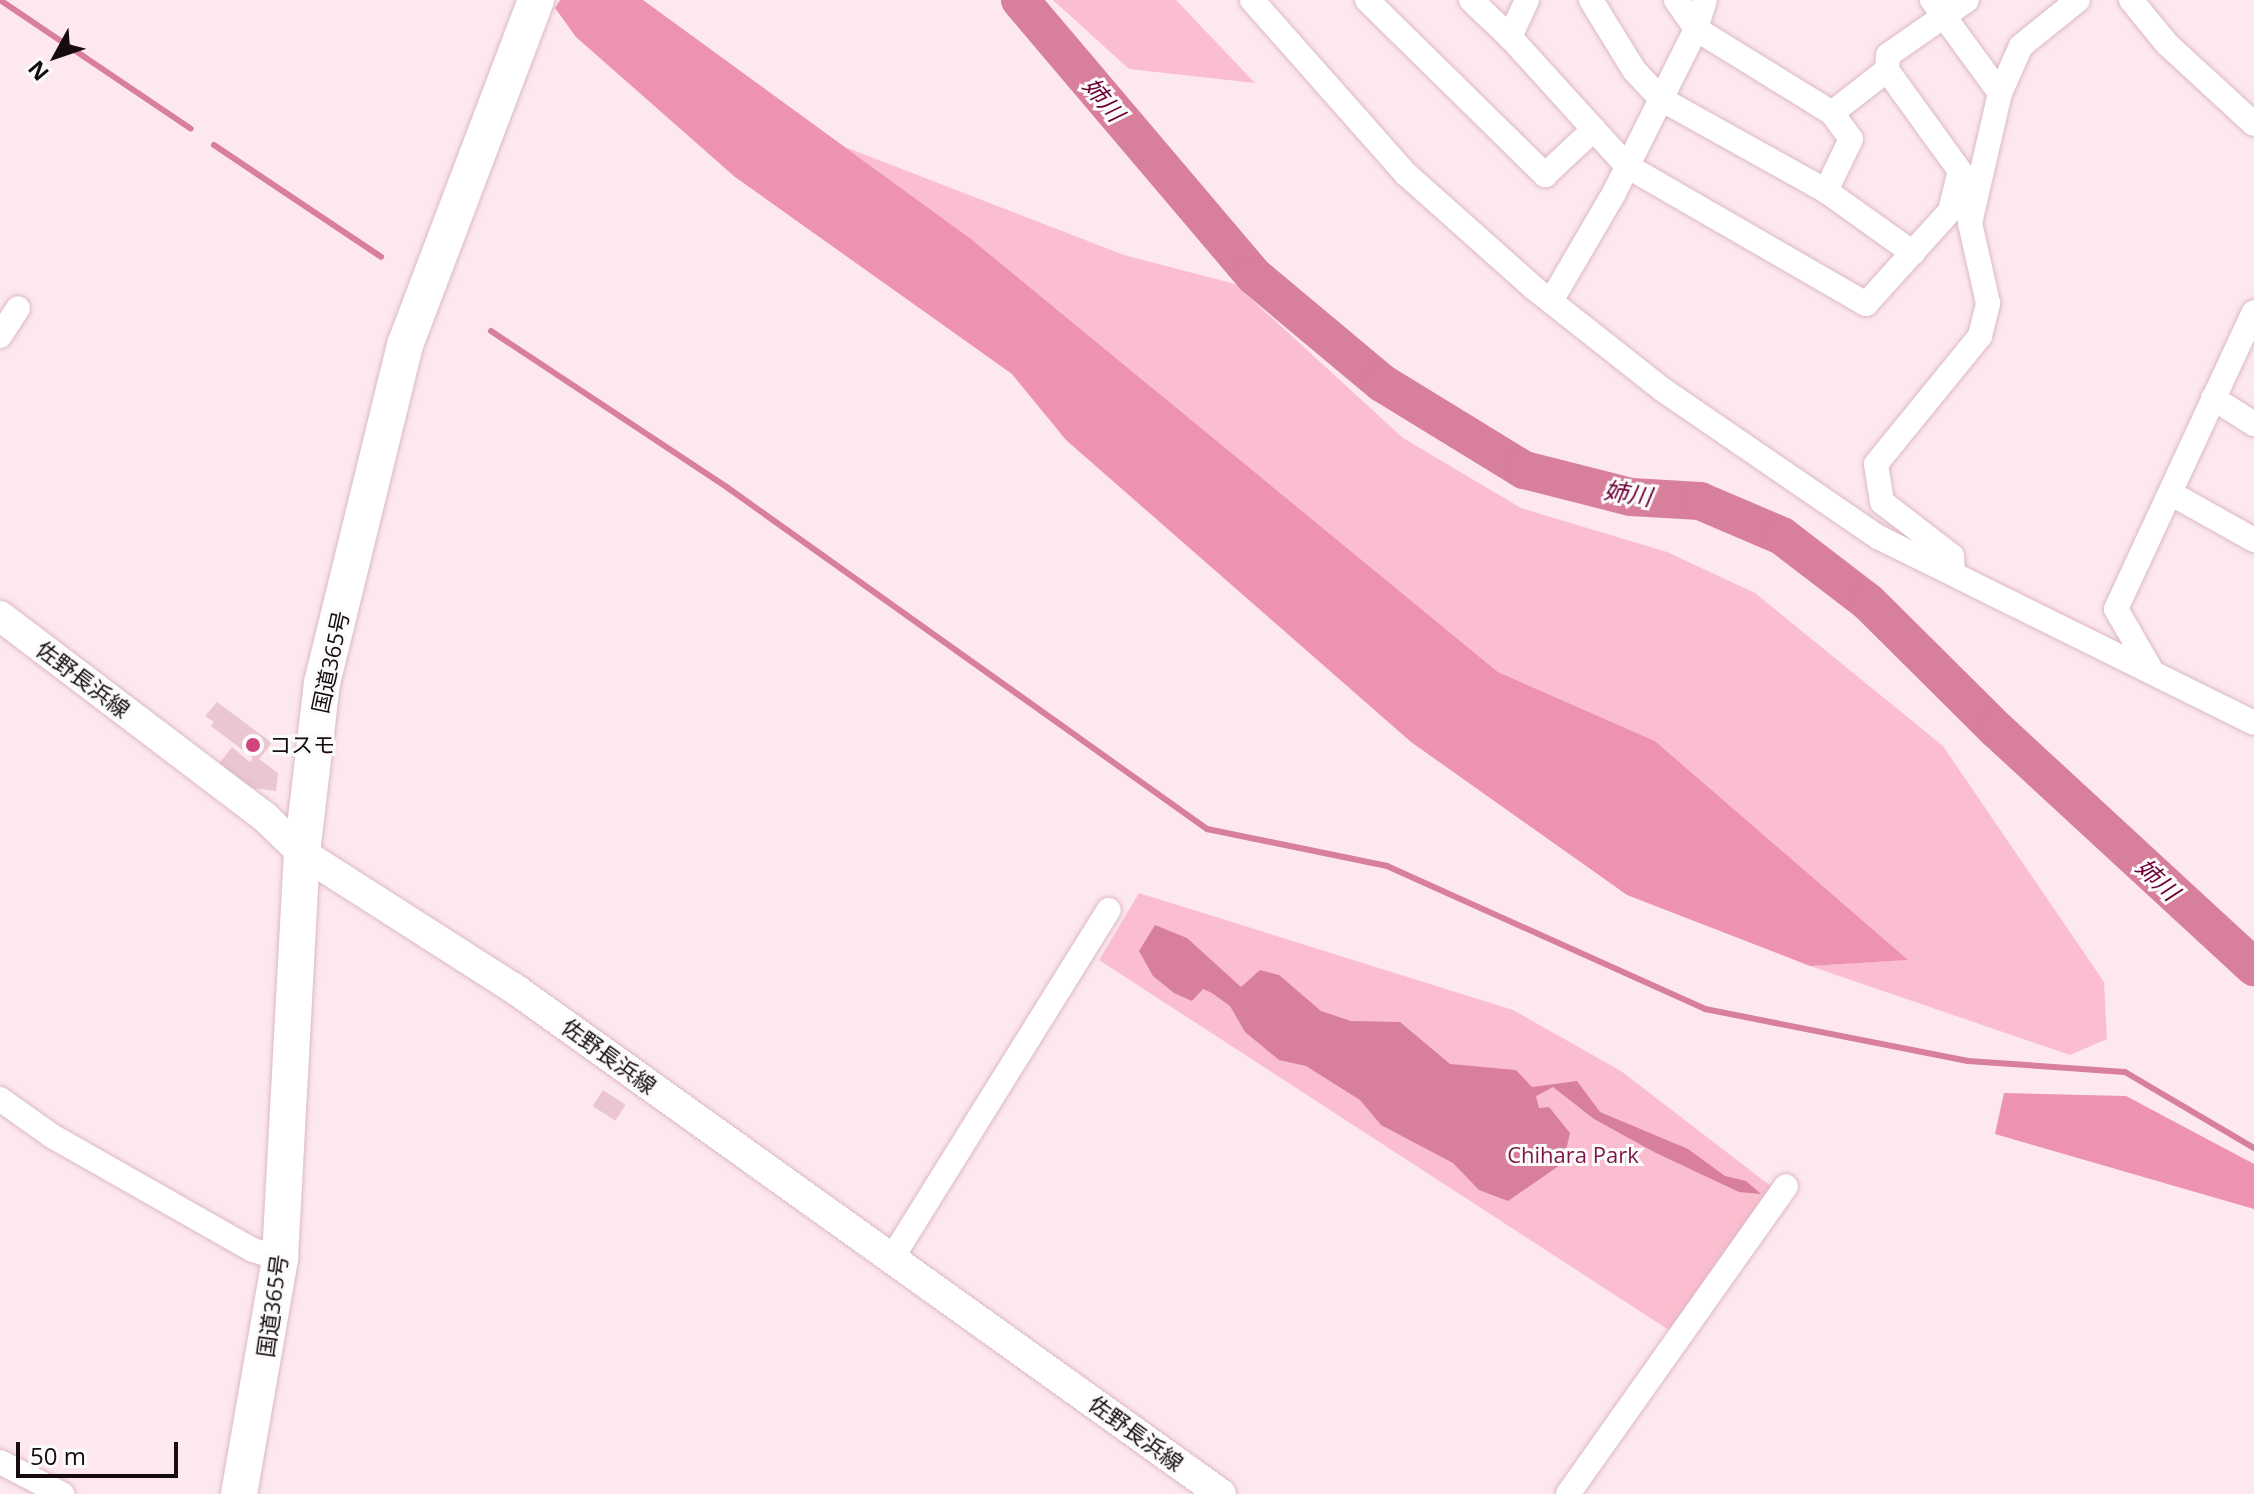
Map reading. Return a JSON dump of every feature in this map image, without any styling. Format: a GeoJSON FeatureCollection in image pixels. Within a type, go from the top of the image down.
{"type":"FeatureCollection","features":[{"type":"Feature","properties":{"kind":"highway","name":"国道365号"},"geometry":{"type":"LineString","coordinates":[[239,1494],[280,1258],[302,853],[322,683],[405,345],[536,0]]}},
{"type":"Feature","properties":{"kind":"main road","name":"佐野長浜線"},"geometry":{"type":"LineString","coordinates":[[0,616],[266,818],[302,853],[515,989],[1221,1494]]}},
{"type":"Feature","properties":{"kind":"street"},"geometry":{"type":"LineString","coordinates":[[1252,0],[1275,10],[1406,174],[1551,301],[1663,390],[1878,537],[2150,668],[2254,723]]}},
{"type":"Feature","properties":{"kind":"street"},"geometry":{"type":"LineString","coordinates":[[1367,0],[1545,175],[1594,129]]}},
{"type":"Feature","properties":{"kind":"street"},"geometry":{"type":"LineString","coordinates":[[1471,0],[1510,37],[1627,166],[1866,304],[1950,211],[1960,171],[1887,70],[1888,55],[1939,9],[1967,0]]}},
{"type":"Feature","properties":{"kind":"street"},"geometry":{"type":"LineString","coordinates":[[1510,37],[1527,0]]}},
{"type":"Feature","properties":{"kind":"street"},"geometry":{"type":"LineString","coordinates":[[1591,0],[1634,70],[1661,99],[1826,191],[1913,253]]}},
{"type":"Feature","properties":{"kind":"street"},"geometry":{"type":"LineString","coordinates":[[1676,0],[1696,29],[1832,113],[1851,139],[1826,191]]}},
{"type":"Feature","properties":{"kind":"street"},"geometry":{"type":"LineString","coordinates":[[1551,301],[1627,166],[1696,29],[1705,0]]}},
{"type":"Feature","properties":{"kind":"street"},"geometry":{"type":"LineString","coordinates":[[1953,571],[1952,556],[1882,502],[1876,464],[1980,336],[1988,303],[1970,223],[2000,93],[2021,46],[2078,0]]}},
{"type":"Feature","properties":{"kind":"street"},"geometry":{"type":"LineString","coordinates":[[2131,0],[2167,44],[2254,124]]}},
{"type":"Feature","properties":{"kind":"street"},"geometry":{"type":"LineString","coordinates":[[1939,9],[2000,93]]}},
{"type":"Feature","properties":{"kind":"street"},"geometry":{"type":"LineString","coordinates":[[1832,113],[1887,70]]}},
{"type":"Feature","properties":{"kind":"street"},"geometry":{"type":"LineString","coordinates":[[0,336],[18,308]]}},
{"type":"Feature","properties":{"kind":"street"},"geometry":{"type":"LineString","coordinates":[[2150,668],[2116,609],[2254,312]]}},
{"type":"Feature","properties":{"kind":"street"},"geometry":{"type":"LineString","coordinates":[[2213,398],[2254,424]]}},
{"type":"Feature","properties":{"kind":"street"},"geometry":{"type":"LineString","coordinates":[[2172,494],[2254,540]]}},
{"type":"Feature","properties":{"kind":"street"},"geometry":{"type":"LineString","coordinates":[[892,1258],[1109,910]]}},
{"type":"Feature","properties":{"kind":"street"},"geometry":{"type":"LineString","coordinates":[[0,1099],[52,1136],[213,1228],[253,1250],[280,1258]]}},
{"type":"Feature","properties":{"kind":"street"},"geometry":{"type":"LineString","coordinates":[[1568,1494],[1786,1186]]}},
{"type":"Feature","properties":{"kind":"street"},"geometry":{"type":"LineString","coordinates":[[0,1462],[62,1494]]}},
{"type":"Feature","properties":{"kind":"green space"},"geometry":{"type":"Polygon","coordinates":[[[1053,0],[1176,0],[1255,83],[1129,69],[1053,0]]]}},
{"type":"Feature","properties":{"kind":"green space"},"geometry":{"type":"Polygon","coordinates":[[[845,147],[1124,255],[1235,284],[1403,438],[1521,508],[1667,552],[1755,593],[1943,746],[2104,982],[2107,1039],[2070,1055],[1810,966],[1907,960],[1655,741],[1498,672],[971,239],[845,147]]]}},
{"type":"Feature","properties":{"kind":"green space","name":"Chihara Park"},"geometry":{"type":"Polygon","coordinates":[[[1139,893],[1513,1010],[1621,1071],[1772,1187],[1675,1334],[1099,960],[1139,893]]]}},
{"type":"Feature","properties":{"kind":"shaded area"},"geometry":{"type":"Polygon","coordinates":[[[560,0],[643,0],[971,239],[1498,672],[1655,741],[1908,960],[1810,966],[1627,895],[1411,742],[1066,440],[1012,374],[735,177],[576,37],[555,8],[560,0]]]}},
{"type":"Feature","properties":{"kind":"shaded area"},"geometry":{"type":"Polygon","coordinates":[[[1155,925],[1187,938],[1241,987],[1260,970],[1279,975],[1321,1011],[1351,1021],[1400,1022],[1450,1064],[1516,1070],[1532,1087],[1577,1081],[1600,1112],[1688,1149],[1725,1176],[1746,1181],[1761,1194],[1739,1192],[1654,1152],[1594,1119],[1553,1087],[1536,1096],[1539,1108],[1549,1107],[1570,1133],[1563,1163],[1508,1201],[1479,1190],[1453,1163],[1381,1125],[1360,1100],[1306,1066],[1279,1060],[1245,1032],[1230,1006],[1212,993],[1203,989],[1192,1001],[1174,993],[1153,976],[1139,951],[1155,925]]]}},
{"type":"Feature","properties":{"kind":"shaded area"},"geometry":{"type":"Polygon","coordinates":[[[2004,1093],[2126,1096],[2254,1164],[2254,1209],[1995,1134],[2004,1093]]]}},
{"type":"Feature","properties":{"kind":"building","name":"コスモ"},"geometry":{"type":"Polygon","coordinates":[[[217,702],[272,743],[259,759],[278,773],[276,791],[245,787],[217,766],[232,747],[250,762],[253,758],[211,726],[214,722],[205,716],[217,702]]]}},
{"type":"Feature","properties":{"kind":"building"},"geometry":{"type":"Polygon","coordinates":[[[603,1090],[626,1105],[615,1121],[593,1106],[603,1090]]]}},
{"type":"Feature","properties":{"kind":"waterway"},"geometry":{"type":"LineString","coordinates":[[0,0],[191,129]]}},
{"type":"Feature","properties":{"kind":"waterway","name":"姉川"},"geometry":{"type":"LineString","coordinates":[[1020,0],[1254,276],[1382,383],[1524,470],[1631,497],[1700,501],[1782,536],[1868,602],[1997,730],[2254,967]]}},
{"type":"Feature","properties":{"kind":"waterway"},"geometry":{"type":"LineString","coordinates":[[214,145],[381,257]]}},
{"type":"Feature","properties":{"kind":"waterway"},"geometry":{"type":"LineString","coordinates":[[491,331],[728,488],[1207,829],[1387,866],[1705,1009],[1968,1061],[2125,1072],[2254,1148]]}},
{"type":"Feature","properties":{"kind":"place","name":"コスモ"},"geometry":{"type":"Point","coordinates":[253,745]}}]}
